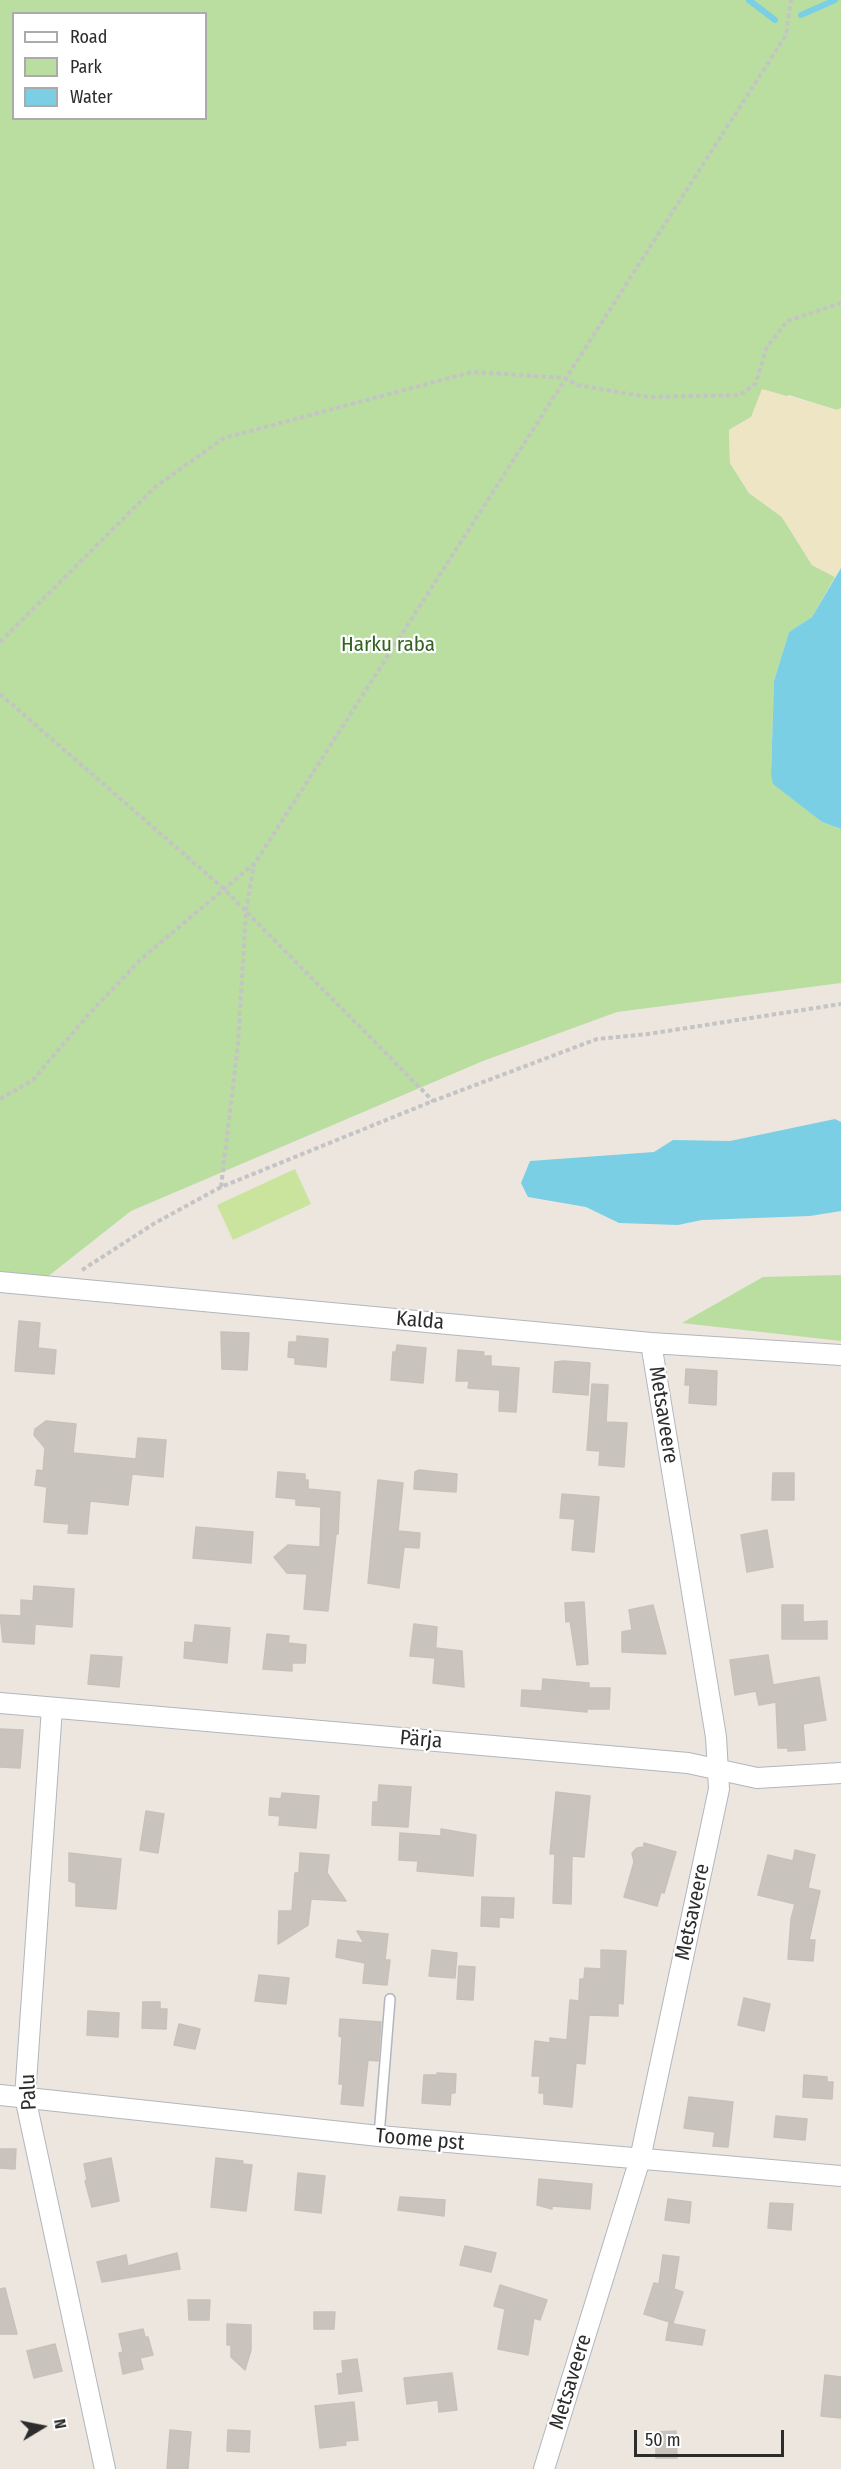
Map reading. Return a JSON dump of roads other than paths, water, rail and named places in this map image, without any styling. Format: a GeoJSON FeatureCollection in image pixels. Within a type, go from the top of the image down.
{"type":"FeatureCollection","features":[{"type":"Feature","properties":{"kind":"street","name":"Kalda"},"geometry":{"type":"LineString","coordinates":[[0,1282],[651,1343],[841,1355]]}},
{"type":"Feature","properties":{"kind":"street","name":"Metsaveere"},"geometry":{"type":"LineString","coordinates":[[544,2469],[640,2159],[717,1800],[719,1770],[714,1725],[651,1343]]}},
{"type":"Feature","properties":{"kind":"street","name":"Pärja"},"geometry":{"type":"LineString","coordinates":[[0,1703],[688,1763],[757,1778],[841,1773]]}},
{"type":"Feature","properties":{"kind":"street","name":"Palu"},"geometry":{"type":"LineString","coordinates":[[52,1708],[25,2097],[105,2469]]}},
{"type":"Feature","properties":{"kind":"street","name":"Toome pst"},"geometry":{"type":"LineString","coordinates":[[0,2095],[379,2136],[841,2176]]}},
{"type":"Feature","properties":{"kind":"lane"},"geometry":{"type":"LineString","coordinates":[[379,2136],[390,2000]]}},
{"type":"Feature","properties":{"kind":"water"},"geometry":{"type":"Polygon","coordinates":[[[841,568],[841,829],[822,822],[773,784],[771,775],[774,681],[789,632],[812,617],[841,568]]]}},
{"type":"Feature","properties":{"kind":"water"},"geometry":{"type":"Polygon","coordinates":[[[835,1119],[841,1122],[841,1211],[810,1216],[702,1220],[678,1225],[619,1223],[586,1207],[528,1197],[521,1183],[530,1161],[654,1152],[673,1140],[730,1141],[835,1119]]]}},
{"type":"Feature","properties":{"kind":"waterway"},"geometry":{"type":"LineString","coordinates":[[749,0],[775,20]]}},
{"type":"Feature","properties":{"kind":"waterway"},"geometry":{"type":"LineString","coordinates":[[801,15],[835,0]]}},
{"type":"Feature","properties":{"kind":"park label","name":"Harku raba"},"geometry":{"type":"Point","coordinates":[388,645]}}]}
